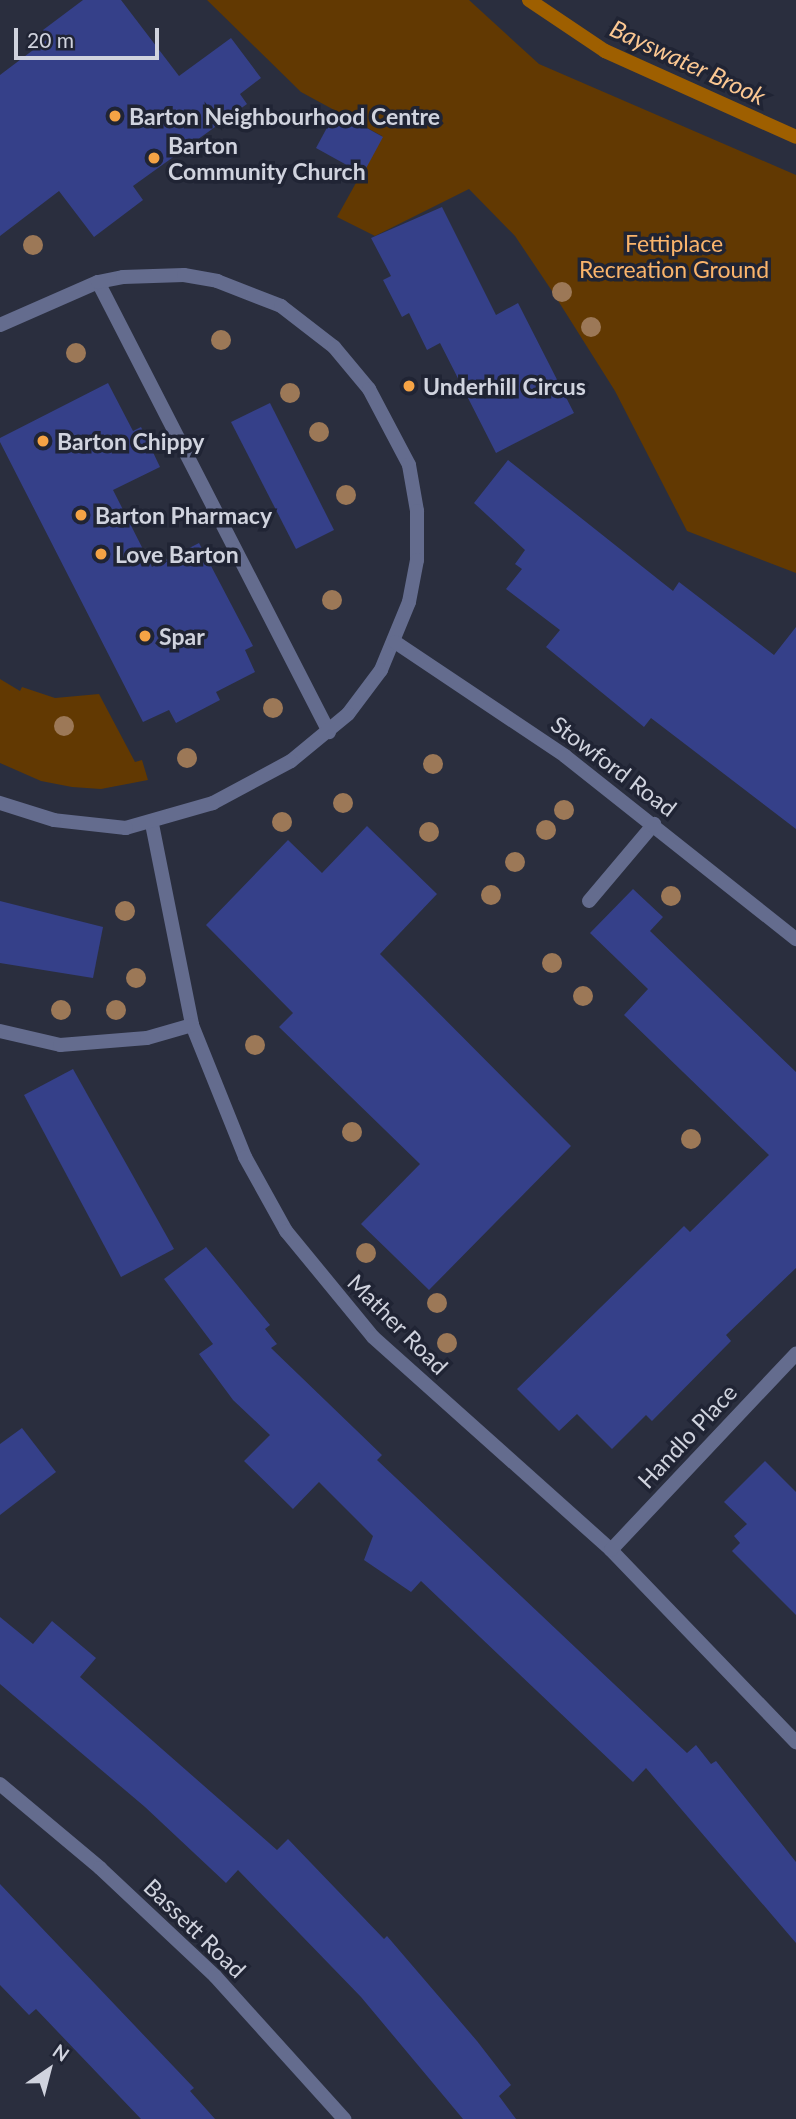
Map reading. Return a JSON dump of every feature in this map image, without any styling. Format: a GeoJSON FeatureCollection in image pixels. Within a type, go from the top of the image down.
{"type":"FeatureCollection","features":[{"type":"Feature","properties":{"kind":"street"},"geometry":{"type":"LineString","coordinates":[[0,325],[97,282],[184,275],[217,281],[281,306],[313,329],[353,368],[395,435],[409,465],[418,511],[417,560],[395,642],[366,693],[329,732],[252,783],[213,803],[152,824],[99,827],[54,820],[0,803]]}},
{"type":"Feature","properties":{"kind":"street"},"geometry":{"type":"LineString","coordinates":[[97,282],[329,732]]}},
{"type":"Feature","properties":{"kind":"street","name":"Stowford Road"},"geometry":{"type":"LineString","coordinates":[[395,642],[565,756],[796,939]]}},
{"type":"Feature","properties":{"kind":"street","name":"Mather Road"},"geometry":{"type":"LineString","coordinates":[[152,824],[192,1025],[250,1169],[286,1231],[315,1270],[373,1337],[611,1550],[796,1742]]}},
{"type":"Feature","properties":{"kind":"street"},"geometry":{"type":"LineString","coordinates":[[589,901],[654,824]]}},
{"type":"Feature","properties":{"kind":"street"},"geometry":{"type":"LineString","coordinates":[[0,1031],[60,1045],[147,1038],[192,1025]]}},
{"type":"Feature","properties":{"kind":"street","name":"Handlo Place"},"geometry":{"type":"LineString","coordinates":[[611,1550],[796,1354]]}},
{"type":"Feature","properties":{"kind":"street","name":"Bassett Road"},"geometry":{"type":"LineString","coordinates":[[0,1784],[100,1868],[215,1976],[344,2119]]}},
{"type":"Feature","properties":{"kind":"green space","name":"Fettiplace Recreation Ground"},"geometry":{"type":"Polygon","coordinates":[[[207,0],[469,0],[539,64],[796,175],[796,573],[687,531],[615,391],[550,288],[515,236],[469,189],[375,236],[337,217],[382,136],[301,92],[207,0]]]}},
{"type":"Feature","properties":{"kind":"green space"},"geometry":{"type":"Polygon","coordinates":[[[0,679],[20,691],[22,687],[55,698],[99,694],[135,762],[142,760],[148,780],[101,789],[72,787],[41,781],[0,763],[0,679]]]}},
{"type":"Feature","properties":{"kind":"building","name":"Barton Neighbourhood Centre"},"geometry":{"type":"Polygon","coordinates":[[[83,0],[121,0],[179,76],[231,38],[261,78],[240,94],[247,104],[133,186],[143,200],[94,237],[59,191],[0,236],[0,75],[49,38],[43,30],[83,0]]]}},
{"type":"Feature","properties":{"kind":"building"},"geometry":{"type":"Polygon","coordinates":[[[336,111],[383,137],[363,174],[316,148],[336,111]]]}},
{"type":"Feature","properties":{"kind":"building"},"geometry":{"type":"Polygon","coordinates":[[[442,207],[496,315],[518,303],[574,413],[496,453],[440,343],[427,350],[409,313],[402,317],[383,280],[391,276],[371,238],[442,207]]]}},
{"type":"Feature","properties":{"kind":"building"},"geometry":{"type":"Polygon","coordinates":[[[108,383],[133,431],[141,427],[160,467],[113,490],[152,567],[199,543],[253,646],[245,650],[255,672],[216,692],[220,700],[176,723],[169,710],[143,722],[0,442],[0,438],[108,383]]]}},
{"type":"Feature","properties":{"kind":"building"},"geometry":{"type":"Polygon","coordinates":[[[270,403],[334,530],[296,549],[231,422],[270,403]]]}},
{"type":"Feature","properties":{"kind":"building"},"geometry":{"type":"Polygon","coordinates":[[[508,460],[673,591],[679,582],[774,655],[796,627],[796,829],[651,718],[644,727],[546,647],[560,630],[506,589],[522,569],[515,564],[525,550],[474,503],[508,460]]]}},
{"type":"Feature","properties":{"kind":"building"},"geometry":{"type":"Polygon","coordinates":[[[367,826],[437,894],[380,954],[571,1146],[429,1290],[361,1224],[420,1164],[279,1027],[293,1013],[206,925],[288,840],[322,873],[367,826]]]}},
{"type":"Feature","properties":{"kind":"building"},"geometry":{"type":"Polygon","coordinates":[[[633,889],[663,917],[650,931],[796,1072],[796,1268],[726,1335],[731,1341],[652,1421],[646,1415],[612,1449],[577,1414],[559,1431],[517,1389],[684,1226],[690,1232],[769,1155],[624,1015],[648,989],[590,933],[633,889]]]}},
{"type":"Feature","properties":{"kind":"building"},"geometry":{"type":"Polygon","coordinates":[[[0,901],[103,927],[93,978],[0,963],[0,901]]]}},
{"type":"Feature","properties":{"kind":"building"},"geometry":{"type":"Polygon","coordinates":[[[73,1069],[174,1249],[121,1277],[24,1095],[73,1069]]]}},
{"type":"Feature","properties":{"kind":"building"},"geometry":{"type":"Polygon","coordinates":[[[206,1247],[270,1325],[265,1329],[277,1344],[271,1348],[382,1455],[377,1460],[687,1753],[696,1745],[711,1764],[716,1761],[796,1862],[796,1943],[646,1768],[633,1782],[421,1581],[411,1592],[364,1560],[373,1536],[319,1482],[293,1509],[244,1461],[270,1435],[233,1400],[199,1354],[213,1344],[164,1279],[206,1247]]]}},
{"type":"Feature","properties":{"kind":"building"},"geometry":{"type":"Polygon","coordinates":[[[22,1428],[56,1472],[0,1515],[0,1444],[22,1428]]]}},
{"type":"Feature","properties":{"kind":"building"},"geometry":{"type":"Polygon","coordinates":[[[765,1461],[796,1492],[796,1615],[732,1551],[740,1543],[734,1536],[747,1524],[724,1502],[765,1461]]]}},
{"type":"Feature","properties":{"kind":"building"},"geometry":{"type":"Polygon","coordinates":[[[0,1617],[33,1644],[52,1621],[96,1658],[80,1677],[277,1850],[288,1839],[384,1939],[387,1936],[477,2041],[511,2085],[499,2096],[516,2119],[463,2119],[361,1997],[238,1870],[226,1883],[145,1807],[0,1684],[0,1617]]]}},
{"type":"Feature","properties":{"kind":"building"},"geometry":{"type":"Polygon","coordinates":[[[0,1884],[194,2088],[190,2091],[215,2119],[141,2119],[36,2009],[29,2015],[0,1985],[0,1884]]]}},
{"type":"Feature","properties":{"kind":"waterway","name":"Bayswater Brook"},"geometry":{"type":"LineString","coordinates":[[529,0],[605,51],[796,137]]}},
{"type":"Feature","properties":{"kind":"place","name":"Barton Neighbourhood Centre"},"geometry":{"type":"Point","coordinates":[115,116]}},
{"type":"Feature","properties":{"kind":"place","name":"Barton Community Church"},"geometry":{"type":"Point","coordinates":[154,158]}},
{"type":"Feature","properties":{"kind":"place","name":"Underhill Circus"},"geometry":{"type":"Point","coordinates":[409,386]}},
{"type":"Feature","properties":{"kind":"place","name":"Barton Chippy"},"geometry":{"type":"Point","coordinates":[43,441]}},
{"type":"Feature","properties":{"kind":"place","name":"Barton Pharmacy"},"geometry":{"type":"Point","coordinates":[81,515]}},
{"type":"Feature","properties":{"kind":"place","name":"Love Barton"},"geometry":{"type":"Point","coordinates":[101,554]}},
{"type":"Feature","properties":{"kind":"place","name":"Spar"},"geometry":{"type":"Point","coordinates":[145,636]}}]}
